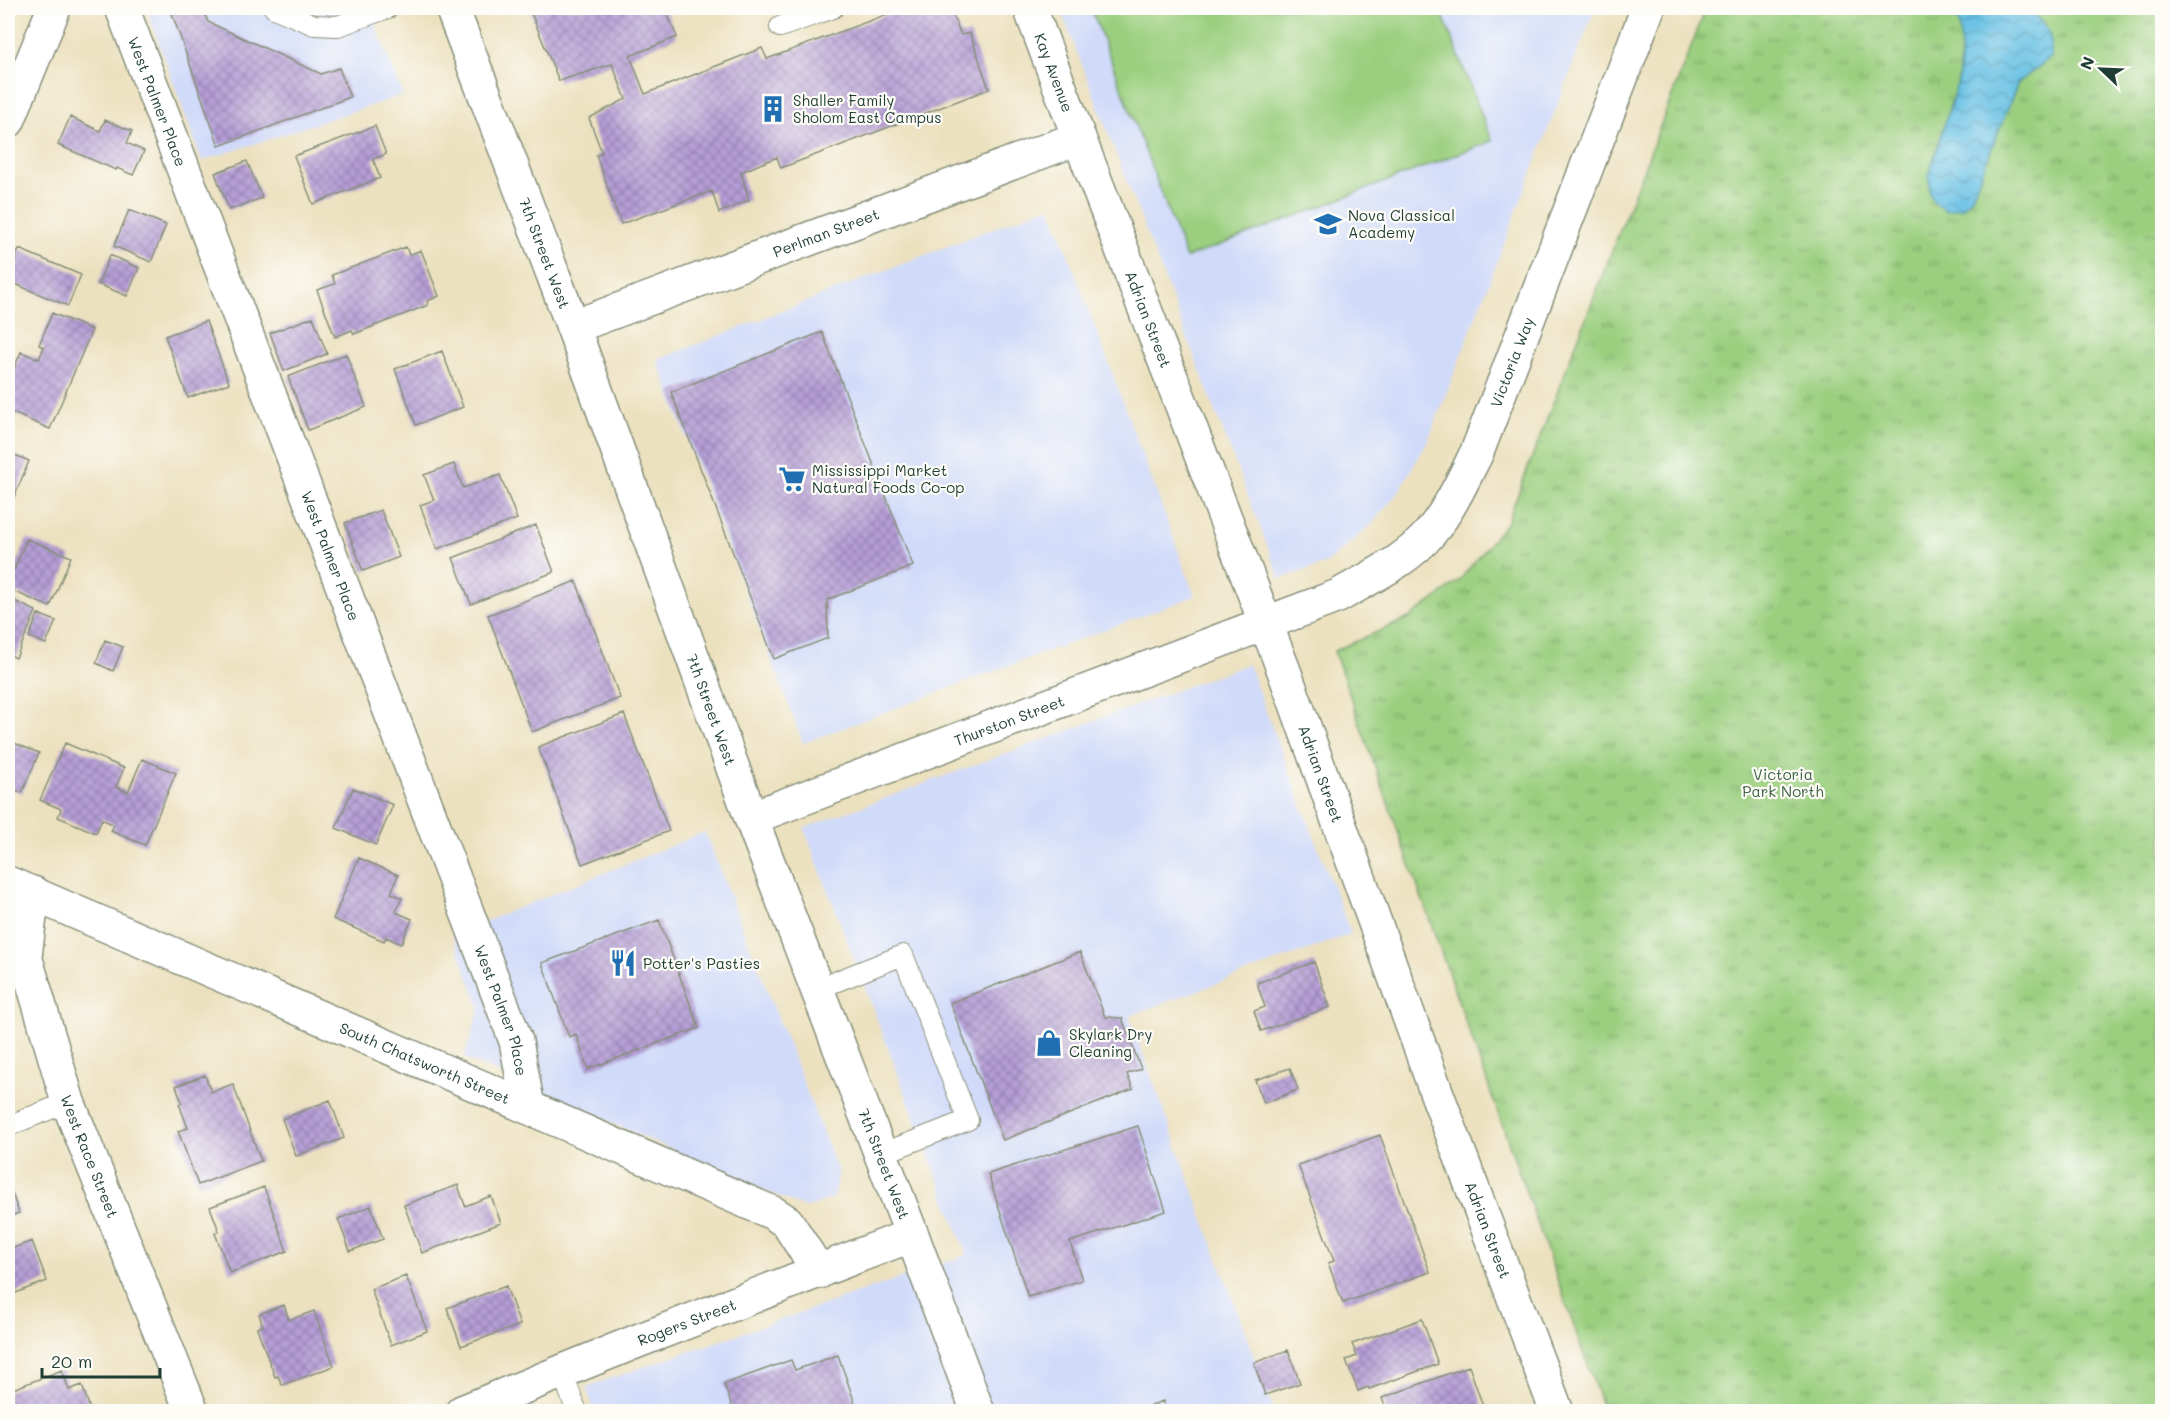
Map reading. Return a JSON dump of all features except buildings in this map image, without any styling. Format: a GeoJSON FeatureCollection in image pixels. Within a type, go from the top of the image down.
{"type":"FeatureCollection","features":[{"type":"Feature","properties":{"kind":"street"},"geometry":{"type":"LineString","coordinates":[[8,121],[54,8]]}},
{"type":"Feature","properties":{"kind":"street","name":"West Palmer Place"},"geometry":{"type":"LineString","coordinates":[[122,8],[516,1041],[528,1107]]}},
{"type":"Feature","properties":{"kind":"street","name":"7th Street West"},"geometry":{"type":"LineString","coordinates":[[452,8],[573,327],[751,818],[978,1412]]}},
{"type":"Feature","properties":{"kind":"street","name":"Kay Avenue"},"geometry":{"type":"LineString","coordinates":[[1030,8],[1079,138]]}},
{"type":"Feature","properties":{"kind":"street","name":"Victoria Way"},"geometry":{"type":"LineString","coordinates":[[1266,625],[1338,596],[1395,563],[1429,535],[1452,503],[1477,452],[1648,8]]}},
{"type":"Feature","properties":{"kind":"street","name":"Perlman Street"},"geometry":{"type":"LineString","coordinates":[[573,327],[1079,138]]}},
{"type":"Feature","properties":{"kind":"street","name":"Adrian Street"},"geometry":{"type":"LineString","coordinates":[[1079,138],[1266,625],[1437,1094],[1557,1412]]}},
{"type":"Feature","properties":{"kind":"street","name":"Thurston Street"},"geometry":{"type":"LineString","coordinates":[[751,818],[1266,625]]}},
{"type":"Feature","properties":{"kind":"street","name":"South Chatsworth Street"},"geometry":{"type":"LineString","coordinates":[[20,888],[773,1213],[787,1222],[819,1272]]}},
{"type":"Feature","properties":{"kind":"street","name":"West Race Street"},"geometry":{"type":"LineString","coordinates":[[20,888],[25,956],[68,1102],[192,1412]]}},
{"type":"Feature","properties":{"kind":"street","name":"Rogers Street"},"geometry":{"type":"LineString","coordinates":[[462,1412],[634,1342],[912,1235]]}},
{"type":"Feature","properties":{"kind":"lane"},"geometry":{"type":"LineString","coordinates":[[274,8],[314,25],[338,26],[388,8]]}},
{"type":"Feature","properties":{"kind":"lane"},"geometry":{"type":"LineString","coordinates":[[780,27],[833,8]]}},
{"type":"Feature","properties":{"kind":"lane"},"geometry":{"type":"LineString","coordinates":[[817,989],[903,955],[968,1120],[881,1154]]}},
{"type":"Feature","properties":{"kind":"lane"},"geometry":{"type":"LineString","coordinates":[[8,1126],[68,1102]]}},
{"type":"Feature","properties":{"kind":"lane"},"geometry":{"type":"LineString","coordinates":[[562,1372],[577,1412]]}},
{"type":"Feature","properties":{"kind":"shaded area"},"geometry":{"type":"Polygon","coordinates":[[[146,8],[369,8],[403,95],[202,161],[146,8]]]}},
{"type":"Feature","properties":{"kind":"shaded area","name":"Nova Classical Academy"},"geometry":{"type":"Polygon","coordinates":[[[1060,8],[1595,8],[1428,441],[1399,491],[1372,524],[1327,563],[1280,579],[1060,8]]]}},
{"type":"Feature","properties":{"kind":"shaded area"},"geometry":{"type":"Polygon","coordinates":[[[1050,206],[1195,596],[803,743],[657,360],[1050,206]]]}},
{"type":"Feature","properties":{"kind":"shaded area"},"geometry":{"type":"Polygon","coordinates":[[[1248,664],[1351,934],[1129,1016],[1274,1411],[595,1412],[586,1387],[967,1255],[804,828],[1248,664]]]}},
{"type":"Feature","properties":{"kind":"shaded area"},"geometry":{"type":"Polygon","coordinates":[[[705,832],[838,1171],[834,1198],[805,1208],[464,1058],[480,1008],[452,935],[705,832]]]}},
{"type":"Feature","properties":{"kind":"green space"},"geometry":{"type":"Polygon","coordinates":[[[1091,8],[1440,8],[1492,141],[1186,258],[1091,8]]]}},
{"type":"Feature","properties":{"kind":"green space","name":"Victoria Park North"},"geometry":{"type":"Polygon","coordinates":[[[1706,8],[2162,8],[2162,1411],[1604,1411],[1334,651],[1409,618],[1459,581],[1507,522],[1706,8]]]}},
{"type":"Feature","properties":{"kind":"water"},"geometry":{"type":"Polygon","coordinates":[[[1951,8],[2026,8],[2047,28],[2051,40],[2051,57],[2018,83],[1972,197],[1963,207],[1947,211],[1935,203],[1930,194],[1929,173],[1958,81],[1961,50],[1959,25],[1951,8]]]}},
{"type":"Feature","properties":{"kind":"place","name":"Shaller Family Sholom East Campus"},"geometry":{"type":"Point","coordinates":[773,109]}},
{"type":"Feature","properties":{"kind":"place","name":"Nova Classical Academy"},"geometry":{"type":"Point","coordinates":[1328,224]}},
{"type":"Feature","properties":{"kind":"place","name":"Mississippi Market Natural Foods Co-op"},"geometry":{"type":"Point","coordinates":[792,479]}},
{"type":"Feature","properties":{"kind":"place","name":"Potter's Pasties"},"geometry":{"type":"Point","coordinates":[623,963]}},
{"type":"Feature","properties":{"kind":"place","name":"Skylark Dry Cleaning"},"geometry":{"type":"Point","coordinates":[1049,1043]}}]}
